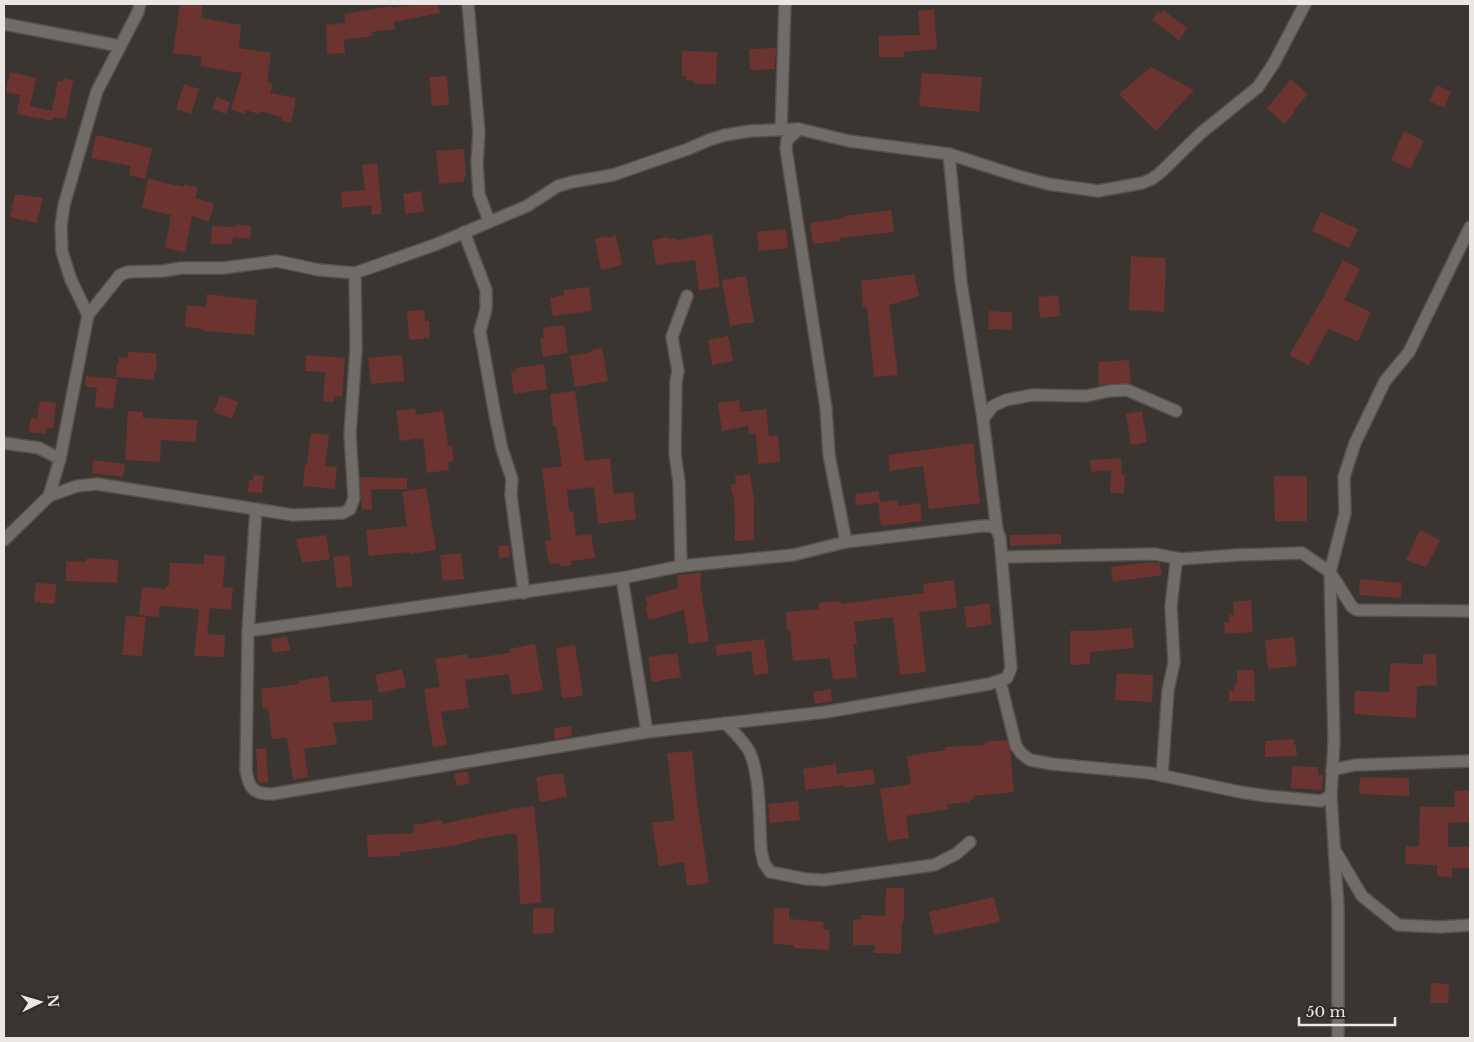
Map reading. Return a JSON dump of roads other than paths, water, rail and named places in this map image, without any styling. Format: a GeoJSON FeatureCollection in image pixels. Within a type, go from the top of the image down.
{"type":"FeatureCollection","features":[{"type":"Feature","properties":{"kind":"street"},"geometry":{"type":"LineString","coordinates":[[88,315],[71,280],[62,252],[61,226],[64,205],[97,91],[138,12],[140,4]]}},
{"type":"Feature","properties":{"kind":"street"},"geometry":{"type":"LineString","coordinates":[[468,4],[479,133],[477,162],[479,194],[489,221]]}},
{"type":"Feature","properties":{"kind":"street"},"geometry":{"type":"LineString","coordinates":[[780,130],[785,4]]}},
{"type":"Feature","properties":{"kind":"street"},"geometry":{"type":"LineString","coordinates":[[49,496],[60,459],[88,315],[120,275],[128,272],[163,271],[181,268],[223,268],[277,261],[319,270],[355,273],[437,244],[527,206],[558,186],[613,175],[725,135],[750,132],[799,129],[849,141],[949,154],[1048,184],[1098,191],[1142,183],[1152,179],[1201,133],[1258,87],[1274,63],[1305,4]]}},
{"type":"Feature","properties":{"kind":"street"},"geometry":{"type":"LineString","coordinates":[[4,24],[120,46]]}},
{"type":"Feature","properties":{"kind":"street"},"geometry":{"type":"LineString","coordinates":[[799,129],[787,140],[786,149],[826,408],[830,455],[846,542]]}},
{"type":"Feature","properties":{"kind":"street"},"geometry":{"type":"LineString","coordinates":[[256,509],[248,631],[246,771],[248,782],[253,790],[260,794],[272,794],[647,732],[826,712],[1000,681],[1007,678],[1011,668],[1000,538],[997,530],[983,419],[961,282],[949,154]]}},
{"type":"Feature","properties":{"kind":"street"},"geometry":{"type":"LineString","coordinates":[[1338,1038],[1338,908],[1336,851],[1331,796],[1334,740],[1330,572],[1345,513],[1344,476],[1355,443],[1385,381],[1409,352],[1470,227]]}},
{"type":"Feature","properties":{"kind":"street"},"geometry":{"type":"LineString","coordinates":[[464,232],[486,290],[486,309],[480,331],[502,449],[512,480],[511,495],[524,592]]}},
{"type":"Feature","properties":{"kind":"street"},"geometry":{"type":"LineString","coordinates":[[4,540],[49,496],[77,486],[97,484],[293,515],[343,513],[350,509],[354,498],[350,434],[356,349],[355,273]]}},
{"type":"Feature","properties":{"kind":"street"},"geometry":{"type":"LineString","coordinates":[[681,566],[679,482],[675,454],[676,382],[678,371],[672,337],[687,296]]}},
{"type":"Feature","properties":{"kind":"street"},"geometry":{"type":"LineString","coordinates":[[983,419],[993,406],[1006,400],[1032,395],[1086,396],[1109,391],[1127,390],[1176,411]]}},
{"type":"Feature","properties":{"kind":"street"},"geometry":{"type":"LineString","coordinates":[[4,443],[39,448],[60,459]]}},
{"type":"Feature","properties":{"kind":"street"},"geometry":{"type":"LineString","coordinates":[[248,631],[622,578],[681,566],[793,556],[846,542],[981,526],[992,526],[997,530]]}},
{"type":"Feature","properties":{"kind":"street"},"geometry":{"type":"LineString","coordinates":[[1002,557],[1155,554],[1180,559],[1302,553],[1330,572],[1352,607],[1356,610],[1470,610]]}},
{"type":"Feature","properties":{"kind":"street"},"geometry":{"type":"LineString","coordinates":[[1162,776],[1168,690],[1174,663],[1171,606],[1176,564],[1180,559]]}},
{"type":"Feature","properties":{"kind":"street"},"geometry":{"type":"LineString","coordinates":[[622,578],[647,732]]}},
{"type":"Feature","properties":{"kind":"street"},"geometry":{"type":"LineString","coordinates":[[1000,681],[1016,746],[1030,760],[1052,764],[1150,773],[1268,796],[1321,801],[1331,796]]}},
{"type":"Feature","properties":{"kind":"street"},"geometry":{"type":"LineString","coordinates":[[725,723],[743,742],[750,754],[756,773],[761,850],[764,863],[770,872],[806,879],[824,880],[934,865],[956,854],[970,842]]}},
{"type":"Feature","properties":{"kind":"street"},"geometry":{"type":"LineString","coordinates":[[1332,770],[1355,765],[1470,761]]}},
{"type":"Feature","properties":{"kind":"street"},"geometry":{"type":"LineString","coordinates":[[1336,851],[1362,896],[1398,925],[1440,927],[1470,925]]}}]}
